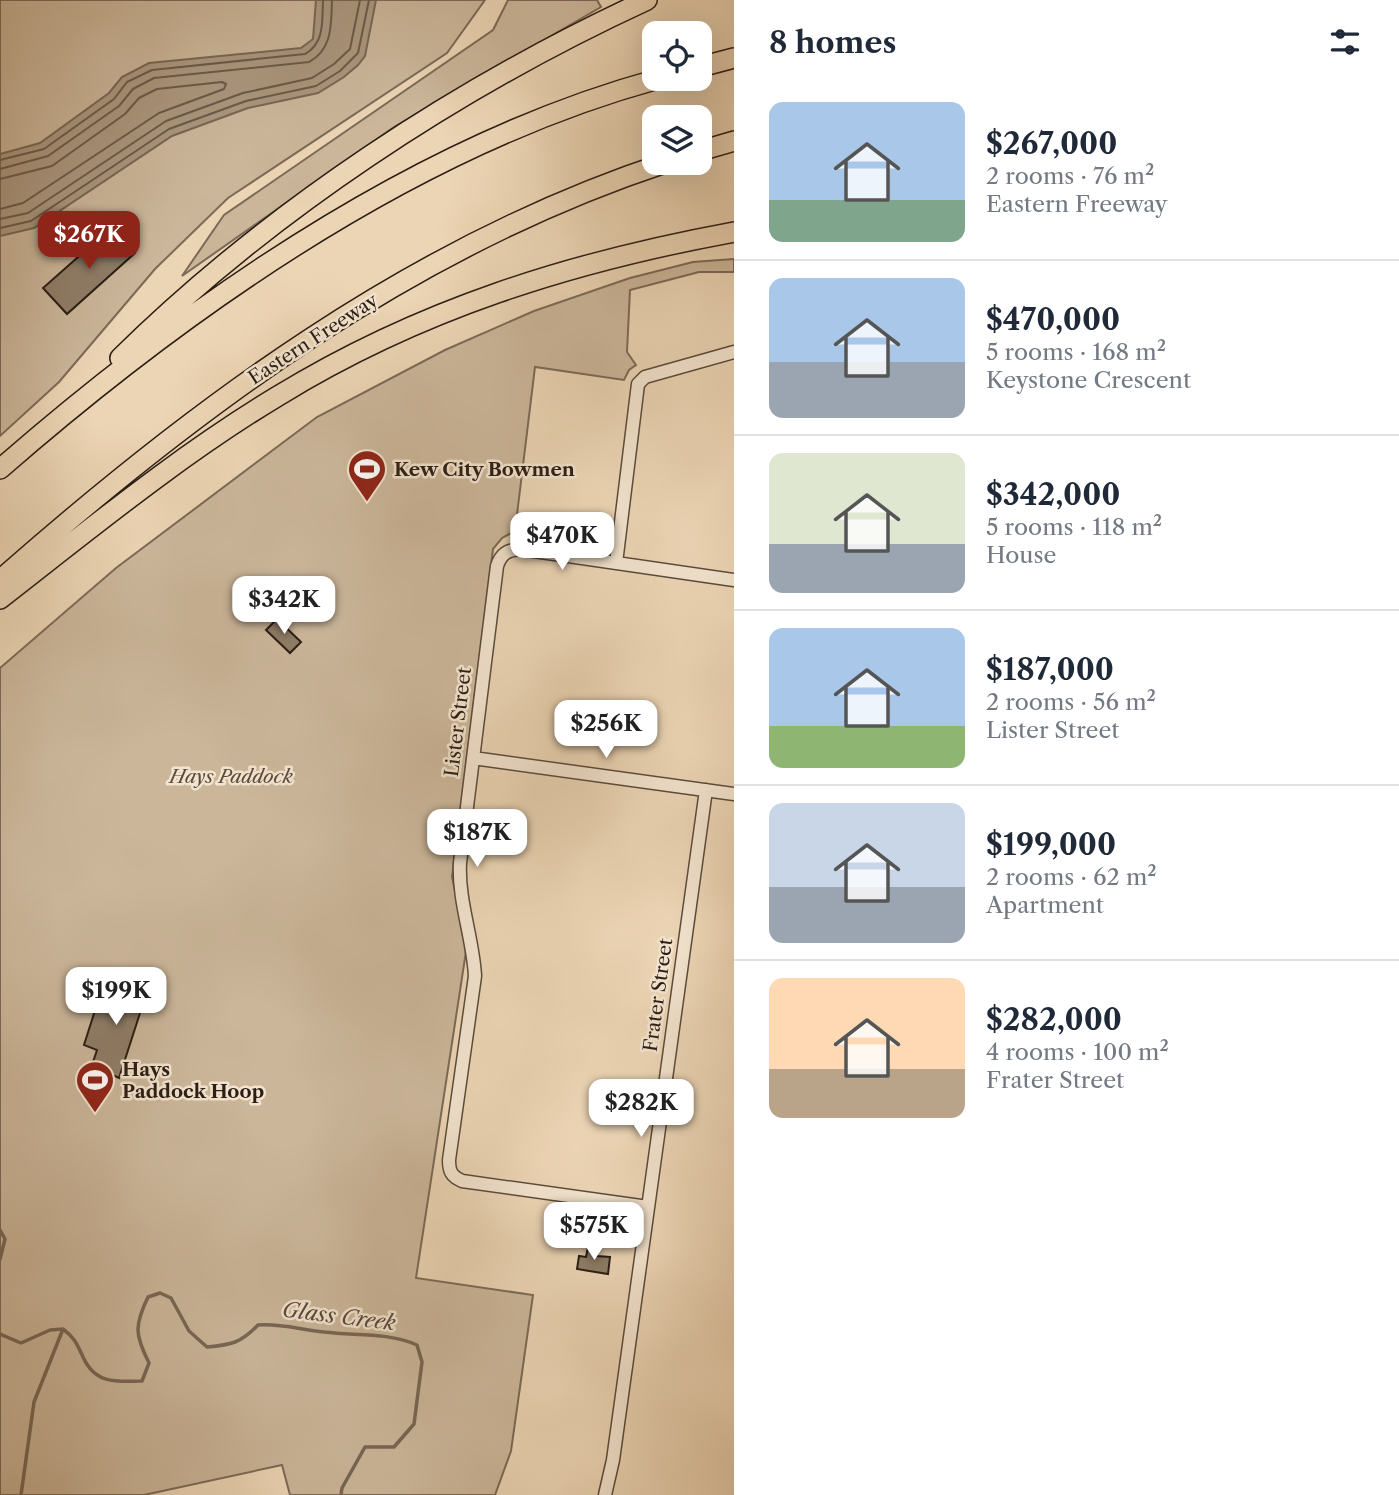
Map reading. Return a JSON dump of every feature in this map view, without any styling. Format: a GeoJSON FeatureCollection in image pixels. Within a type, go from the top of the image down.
{"type":"FeatureCollection","features":[{"type":"Feature","properties":{"kind":"highway"},"geometry":{"type":"LineString","coordinates":[[46,430],[147,330],[302,202],[463,97],[538,54],[647,0]]}},
{"type":"Feature","properties":{"kind":"highway"},"geometry":{"type":"LineString","coordinates":[[712,64],[734,58]]}},
{"type":"Feature","properties":{"kind":"highway"},"geometry":{"type":"LineString","coordinates":[[0,469],[112,376],[224,294],[313,236],[442,163],[528,125],[642,84]]}},
{"type":"Feature","properties":{"kind":"highway"},"geometry":{"type":"LineString","coordinates":[[712,147],[734,141]]}},
{"type":"Feature","properties":{"kind":"highway","name":"Eastern Freeway"},"geometry":{"type":"LineString","coordinates":[[0,580],[106,490],[206,411],[361,306],[419,272],[538,212],[642,172]]}},
{"type":"Feature","properties":{"kind":"highway"},"geometry":{"type":"LineString","coordinates":[[0,599],[225,431],[276,397],[362,349],[452,308],[537,279],[624,254],[734,232]]}},
{"type":"Feature","properties":{"kind":"street"},"geometry":{"type":"LineString","coordinates":[[734,352],[645,377],[638,384],[615,563],[734,580]]}},
{"type":"Feature","properties":{"kind":"street","name":"Lister Street"},"geometry":{"type":"LineString","coordinates":[[615,563],[520,549],[508,551],[497,566],[460,875],[474,953],[475,976],[449,1160],[451,1174],[462,1181],[649,1207]]}},
{"type":"Feature","properties":{"kind":"street"},"geometry":{"type":"LineString","coordinates":[[473,758],[734,794]]}},
{"type":"Feature","properties":{"kind":"street","name":"Frater Street"},"geometry":{"type":"LineString","coordinates":[[605,1495],[613,1460],[706,790]]}},
{"type":"Feature","properties":{"kind":"green space"},"geometry":{"type":"Polygon","coordinates":[[[0,0],[485,0],[447,53],[228,198],[155,269],[59,382],[0,436],[0,0]]]}},
{"type":"Feature","properties":{"kind":"green space"},"geometry":{"type":"Polygon","coordinates":[[[508,0],[597,0],[601,7],[394,127],[182,276],[224,215],[493,30],[508,0]]]}},
{"type":"Feature","properties":{"kind":"green space","name":"Hays Paddock"},"geometry":{"type":"Polygon","coordinates":[[[734,259],[734,272],[699,272],[630,290],[627,352],[636,365],[629,370],[624,380],[535,367],[515,531],[502,538],[493,549],[452,877],[467,945],[416,1278],[533,1295],[511,1451],[495,1495],[290,1495],[282,1465],[144,1495],[0,1495],[0,668],[116,568],[317,417],[445,350],[534,311],[630,278],[693,262],[734,259]]]}},
{"type":"Feature","properties":{"kind":"water"},"geometry":{"type":"Polygon","coordinates":[[[316,0],[376,0],[365,56],[344,77],[318,93],[248,108],[172,136],[34,228],[0,236],[0,154],[40,143],[109,93],[122,77],[149,63],[301,48],[313,39],[316,0]]]}},
{"type":"Feature","properties":{"kind":"building"},"geometry":{"type":"Polygon","coordinates":[[[112,227],[135,253],[67,314],[43,288],[112,227]]]}},
{"type":"Feature","properties":{"kind":"building"},"geometry":{"type":"Polygon","coordinates":[[[277,619],[301,642],[290,653],[266,630],[277,619]]]}},
{"type":"Feature","properties":{"kind":"building"},"geometry":{"type":"Polygon","coordinates":[[[123,982],[152,991],[144,1011],[141,1010],[119,1078],[92,1065],[97,1050],[84,1045],[97,1004],[99,1005],[104,992],[118,997],[123,982]]]}},
{"type":"Feature","properties":{"kind":"building"},"geometry":{"type":"Polygon","coordinates":[[[588,1247],[598,1249],[597,1256],[610,1257],[608,1274],[577,1269],[579,1256],[586,1257],[588,1247]]]}},
{"type":"Feature","properties":{"kind":"waterway","name":"Glass Creek"},"geometry":{"type":"LineString","coordinates":[[0,1230],[5,1239],[0,1259]]}},
{"type":"Feature","properties":{"kind":"waterway","name":"Glass Creek"},"geometry":{"type":"LineString","coordinates":[[0,1334],[21,1343],[50,1330],[63,1329],[75,1342],[88,1366],[100,1377],[115,1381],[142,1381],[149,1363],[141,1345],[138,1323],[148,1297],[160,1293],[171,1298],[189,1331],[207,1347],[235,1342],[258,1325],[383,1336],[417,1345],[422,1362],[414,1424],[394,1447],[365,1447],[342,1488],[341,1495]]}},
{"type":"Feature","properties":{"kind":"waterway"},"geometry":{"type":"LineString","coordinates":[[21,1495],[34,1402],[63,1329]]}},
{"type":"Feature","properties":{"kind":"place","name":"Kew City Bowmen"},"geometry":{"type":"Point","coordinates":[367,503]}},
{"type":"Feature","properties":{"kind":"place","name":"Hays Paddock Hoop"},"geometry":{"type":"Point","coordinates":[95,1114]}}]}
